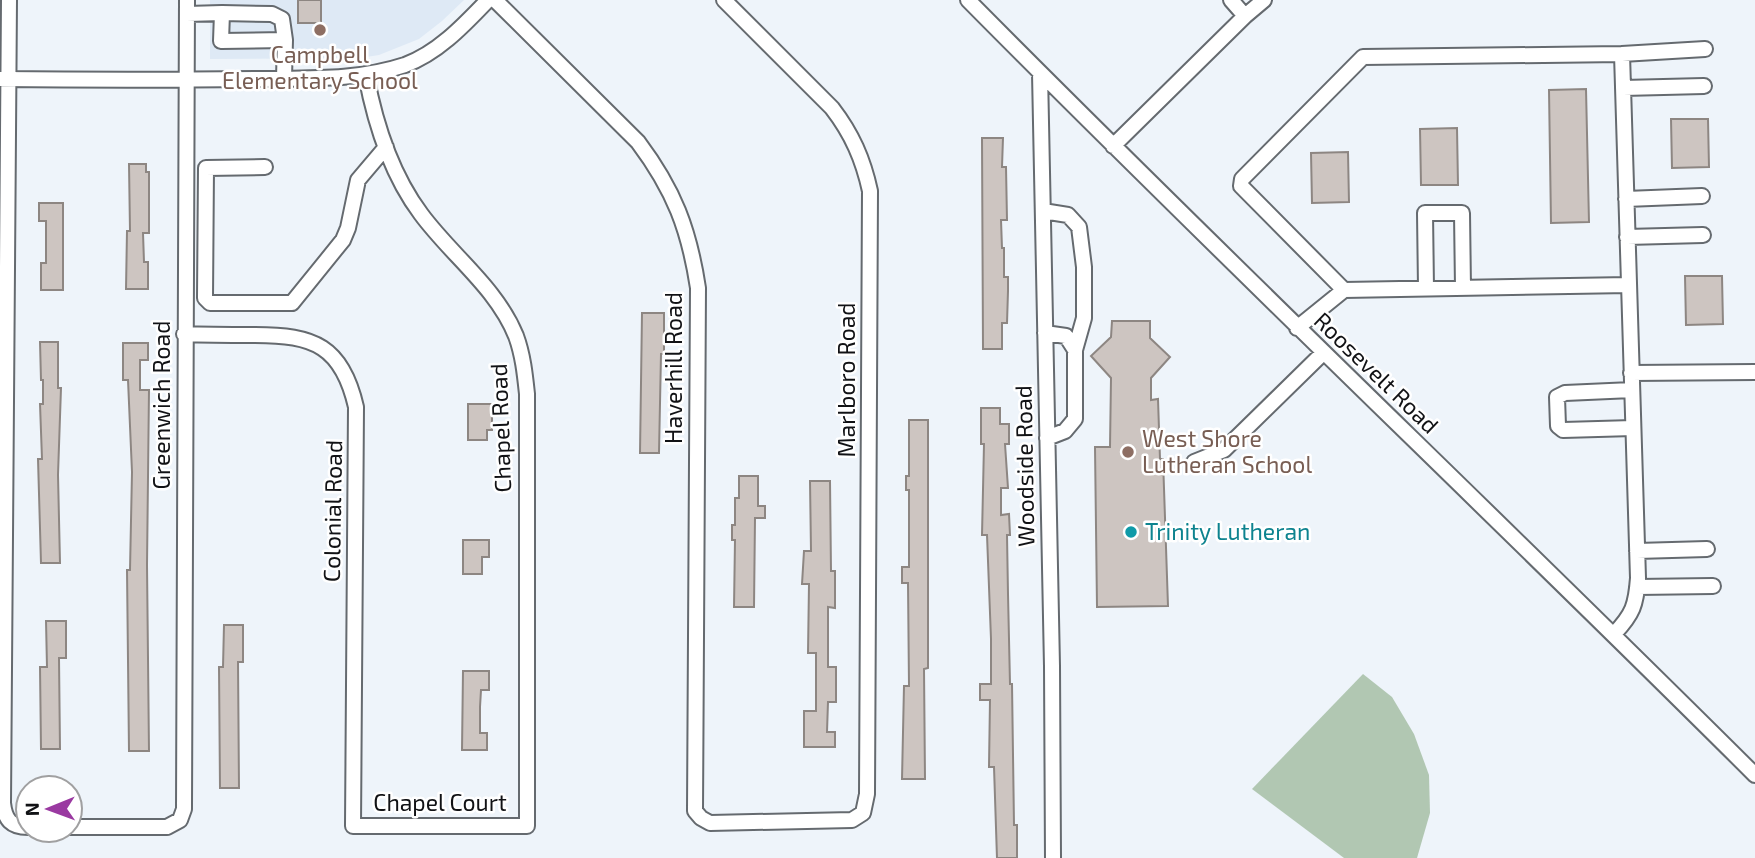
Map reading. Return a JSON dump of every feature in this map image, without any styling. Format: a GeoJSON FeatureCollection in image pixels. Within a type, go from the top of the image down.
{"type":"FeatureCollection","features":[{"type":"Feature","properties":{"kind":"street"},"geometry":{"type":"LineString","coordinates":[[9,0],[4,79],[3,803],[6,818],[14,824]]}},
{"type":"Feature","properties":{"kind":"street"},"geometry":{"type":"LineString","coordinates":[[4,79],[186,80],[366,75],[406,64],[430,52],[457,32],[488,0]]}},
{"type":"Feature","properties":{"kind":"street","name":"Haverhill Road"},"geometry":{"type":"LineString","coordinates":[[495,0],[638,142],[672,193],[689,238],[698,288],[695,811],[710,822],[852,820],[863,813]]}},
{"type":"Feature","properties":{"kind":"street","name":"Marlboro Road"},"geometry":{"type":"LineString","coordinates":[[724,0],[845,124],[858,149],[870,191],[867,780],[866,806],[863,813]]}},
{"type":"Feature","properties":{"kind":"street","name":"Roosevelt Road"},"geometry":{"type":"LineString","coordinates":[[968,0],[1297,328],[1614,634],[1755,775]]}},
{"type":"Feature","properties":{"kind":"street"},"geometry":{"type":"LineString","coordinates":[[1231,0],[1245,16]]}},
{"type":"Feature","properties":{"kind":"street"},"geometry":{"type":"LineString","coordinates":[[1113,146],[1264,0]]}},
{"type":"Feature","properties":{"kind":"street"},"geometry":{"type":"LineString","coordinates":[[187,7],[222,13],[278,16],[282,19],[285,40],[284,78]]}},
{"type":"Feature","properties":{"kind":"street","name":"Greenwich Road"},"geometry":{"type":"LineString","coordinates":[[84,827],[167,827],[180,820],[184,809],[187,7]]}},
{"type":"Feature","properties":{"kind":"street"},"geometry":{"type":"LineString","coordinates":[[222,13],[222,41],[285,40]]}},
{"type":"Feature","properties":{"kind":"street"},"geometry":{"type":"LineString","coordinates":[[1345,289],[1241,186],[1242,179],[1363,57],[1622,54],[1705,49]]}},
{"type":"Feature","properties":{"kind":"street"},"geometry":{"type":"LineString","coordinates":[[1614,634],[1629,618],[1636,601],[1637,587],[1622,54]]}},
{"type":"Feature","properties":{"kind":"street","name":"Woodside Road"},"geometry":{"type":"LineString","coordinates":[[1040,73],[1053,858]]}},
{"type":"Feature","properties":{"kind":"street","name":"Chapel Road"},"geometry":{"type":"LineString","coordinates":[[366,75],[386,147],[398,175],[420,213],[502,308],[516,337],[523,363],[527,404],[527,826]]}},
{"type":"Feature","properties":{"kind":"street"},"geometry":{"type":"LineString","coordinates":[[1623,88],[1704,86]]}},
{"type":"Feature","properties":{"kind":"street"},"geometry":{"type":"LineString","coordinates":[[265,167],[206,168],[205,298],[209,303],[292,303],[343,240],[358,180],[386,147]]}},
{"type":"Feature","properties":{"kind":"street"},"geometry":{"type":"LineString","coordinates":[[1626,199],[1702,196]]}},
{"type":"Feature","properties":{"kind":"street"},"geometry":{"type":"LineString","coordinates":[[1043,211],[1068,215],[1079,226],[1084,267],[1084,318],[1076,350],[1075,419],[1065,431],[1047,438]]}},
{"type":"Feature","properties":{"kind":"street"},"geometry":{"type":"LineString","coordinates":[[1426,288],[1425,213],[1462,213],[1463,288]]}},
{"type":"Feature","properties":{"kind":"street"},"geometry":{"type":"LineString","coordinates":[[1628,237],[1703,236]]}},
{"type":"Feature","properties":{"kind":"street"},"geometry":{"type":"LineString","coordinates":[[1297,328],[1345,289],[1629,285]]}},
{"type":"Feature","properties":{"kind":"street"},"geometry":{"type":"LineString","coordinates":[[1045,333],[1066,336],[1076,350]]}},
{"type":"Feature","properties":{"kind":"street","name":"Colonial Road"},"geometry":{"type":"LineString","coordinates":[[184,334],[289,335],[306,340],[333,356],[352,389],[356,407],[353,826]]}},
{"type":"Feature","properties":{"kind":"street"},"geometry":{"type":"LineString","coordinates":[[1194,462],[1224,450],[1323,353]]}},
{"type":"Feature","properties":{"kind":"street"},"geometry":{"type":"LineString","coordinates":[[1631,373],[1755,372]]}},
{"type":"Feature","properties":{"kind":"street"},"geometry":{"type":"LineString","coordinates":[[1632,390],[1565,393],[1557,397],[1558,426],[1563,430],[1633,428]]}},
{"type":"Feature","properties":{"kind":"street"},"geometry":{"type":"LineString","coordinates":[[1637,551],[1707,549]]}},
{"type":"Feature","properties":{"kind":"street"},"geometry":{"type":"LineString","coordinates":[[1637,587],[1713,586]]}},
{"type":"Feature","properties":{"kind":"street","name":"Chapel Court"},"geometry":{"type":"LineString","coordinates":[[353,826],[527,826]]}},
{"type":"Feature","properties":{"kind":"shaded area","name":"Campbell Elementary School"},"geometry":{"type":"Polygon","coordinates":[[[210,0],[464,0],[419,39],[379,55],[360,58],[210,59],[210,0]]]}},
{"type":"Feature","properties":{"kind":"green space"},"geometry":{"type":"Polygon","coordinates":[[[1363,674],[1392,697],[1414,734],[1429,775],[1430,813],[1417,858],[1344,858],[1252,789],[1363,674]]]}},
{"type":"Feature","properties":{"kind":"building"},"geometry":{"type":"Polygon","coordinates":[[[298,0],[321,0],[321,23],[298,23],[298,0]]]}},
{"type":"Feature","properties":{"kind":"building"},"geometry":{"type":"Polygon","coordinates":[[[1586,89],[1589,222],[1551,223],[1549,90],[1586,89]]]}},
{"type":"Feature","properties":{"kind":"building"},"geometry":{"type":"Polygon","coordinates":[[[1671,119],[1708,119],[1709,167],[1672,168],[1671,119]]]}},
{"type":"Feature","properties":{"kind":"building"},"geometry":{"type":"Polygon","coordinates":[[[1457,128],[1458,185],[1421,185],[1420,129],[1457,128]]]}},
{"type":"Feature","properties":{"kind":"building"},"geometry":{"type":"Polygon","coordinates":[[[982,138],[1003,138],[1002,167],[1006,167],[1007,220],[1001,220],[1004,277],[1008,277],[1008,291],[1007,323],[1002,323],[1002,349],[983,349],[982,138]]]}},
{"type":"Feature","properties":{"kind":"building"},"geometry":{"type":"Polygon","coordinates":[[[1348,152],[1349,202],[1312,203],[1311,153],[1348,152]]]}},
{"type":"Feature","properties":{"kind":"building"},"geometry":{"type":"Polygon","coordinates":[[[129,164],[146,164],[146,172],[149,172],[149,233],[143,233],[144,262],[148,262],[148,289],[126,289],[127,231],[130,231],[129,164]]]}},
{"type":"Feature","properties":{"kind":"building"},"geometry":{"type":"Polygon","coordinates":[[[39,203],[63,203],[63,290],[41,290],[41,263],[46,263],[46,221],[39,221],[39,203]]]}},
{"type":"Feature","properties":{"kind":"building"},"geometry":{"type":"Polygon","coordinates":[[[1685,276],[1722,276],[1723,324],[1686,325],[1685,276]]]}},
{"type":"Feature","properties":{"kind":"building"},"geometry":{"type":"Polygon","coordinates":[[[642,313],[664,313],[659,453],[640,453],[642,313]]]}},
{"type":"Feature","properties":{"kind":"building","name":"Trinity Lutheran"},"geometry":{"type":"Polygon","coordinates":[[[1112,321],[1150,321],[1150,338],[1170,357],[1151,378],[1151,400],[1158,399],[1160,459],[1163,459],[1168,606],[1097,607],[1095,447],[1110,447],[1111,378],[1091,356],[1111,337],[1112,321]]]}},
{"type":"Feature","properties":{"kind":"building"},"geometry":{"type":"Polygon","coordinates":[[[40,342],[58,342],[58,388],[61,388],[58,475],[60,563],[41,563],[38,459],[42,459],[40,404],[43,404],[43,380],[40,342]]]}},
{"type":"Feature","properties":{"kind":"building"},"geometry":{"type":"Polygon","coordinates":[[[123,343],[148,343],[148,360],[140,360],[140,390],[149,390],[149,751],[129,751],[127,570],[130,570],[132,472],[128,380],[123,380],[123,343]]]}},
{"type":"Feature","properties":{"kind":"building"},"geometry":{"type":"Polygon","coordinates":[[[468,404],[492,404],[492,430],[487,430],[487,440],[468,440],[468,404]]]}},
{"type":"Feature","properties":{"kind":"building"},"geometry":{"type":"Polygon","coordinates":[[[981,408],[1000,408],[1000,424],[1009,424],[1009,444],[1005,444],[1008,488],[1001,488],[1001,515],[1009,514],[1010,535],[1007,535],[1010,684],[1017,858],[997,858],[994,767],[989,767],[990,700],[980,700],[980,684],[991,684],[987,535],[982,535],[984,444],[981,444],[981,408]]]}},
{"type":"Feature","properties":{"kind":"building"},"geometry":{"type":"Polygon","coordinates":[[[909,420],[928,420],[925,779],[902,779],[904,686],[909,686],[908,583],[902,583],[902,567],[909,567],[909,490],[906,490],[906,476],[909,476],[909,420]]]}},
{"type":"Feature","properties":{"kind":"building"},"geometry":{"type":"Polygon","coordinates":[[[739,476],[758,476],[758,506],[765,506],[765,518],[755,518],[754,607],[734,607],[735,540],[732,540],[732,525],[735,525],[735,498],[739,498],[739,476]]]}},
{"type":"Feature","properties":{"kind":"building"},"geometry":{"type":"Polygon","coordinates":[[[810,481],[830,481],[831,571],[835,571],[835,608],[828,607],[828,667],[836,667],[836,702],[828,702],[827,732],[835,732],[835,747],[804,747],[804,711],[816,711],[816,653],[808,653],[809,584],[802,584],[804,551],[811,551],[810,481]]]}},
{"type":"Feature","properties":{"kind":"building"},"geometry":{"type":"Polygon","coordinates":[[[463,540],[489,540],[489,557],[482,557],[482,574],[463,574],[463,540]]]}},
{"type":"Feature","properties":{"kind":"building"},"geometry":{"type":"Polygon","coordinates":[[[46,621],[66,621],[66,658],[59,658],[60,749],[41,749],[40,667],[47,667],[46,621]]]}},
{"type":"Feature","properties":{"kind":"building"},"geometry":{"type":"Polygon","coordinates":[[[224,625],[243,625],[243,662],[238,662],[239,788],[220,788],[219,667],[223,667],[224,625]]]}},
{"type":"Feature","properties":{"kind":"building"},"geometry":{"type":"Polygon","coordinates":[[[463,671],[489,671],[489,690],[481,690],[480,707],[480,733],[487,733],[487,750],[462,750],[463,671]]]}},
{"type":"Feature","properties":{"kind":"place","name":"Campbell Elementary School"},"geometry":{"type":"Point","coordinates":[320,30]}},
{"type":"Feature","properties":{"kind":"place","name":"West Shore Lutheran School"},"geometry":{"type":"Point","coordinates":[1128,452]}},
{"type":"Feature","properties":{"kind":"place","name":"Trinity Lutheran"},"geometry":{"type":"Point","coordinates":[1131,532]}}]}
